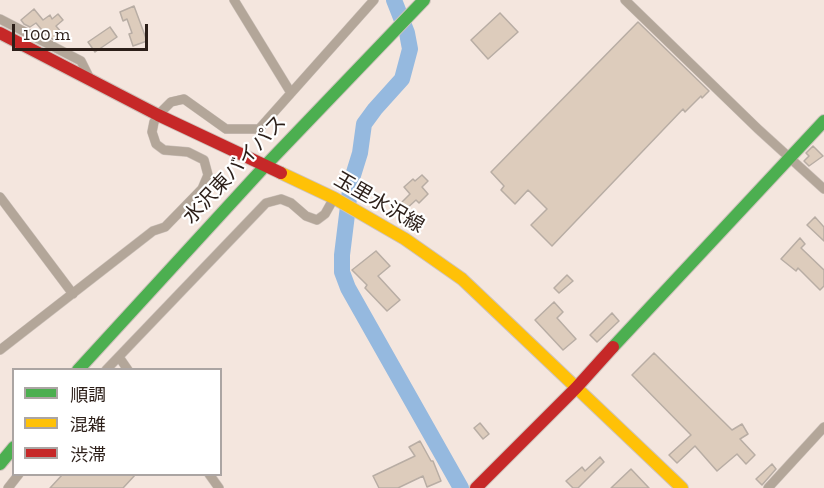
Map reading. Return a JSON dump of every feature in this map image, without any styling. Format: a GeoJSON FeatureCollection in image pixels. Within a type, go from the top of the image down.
{"type":"FeatureCollection","features":[{"type":"Feature","properties":{"kind":"main road","name":"水沢東バイパス"},"geometry":{"type":"LineString","coordinates":[[79,368],[265,166],[420,4]]}},
{"type":"Feature","properties":{"kind":"main road","name":"玉里水沢線"},"geometry":{"type":"LineString","coordinates":[[0,33],[158,114],[334,198],[405,239],[462,279],[682,488]]}},
{"type":"Feature","properties":{"kind":"main road"},"geometry":{"type":"LineString","coordinates":[[476,488],[576,388],[682,271],[824,121]]}},
{"type":"Feature","properties":{"kind":"main road"},"geometry":{"type":"LineString","coordinates":[[0,464],[12,449]]}},
{"type":"Feature","properties":{"kind":"street"},"geometry":{"type":"LineString","coordinates":[[234,0],[291,93]]}},
{"type":"Feature","properties":{"kind":"street"},"geometry":{"type":"LineString","coordinates":[[0,350],[153,231],[165,227],[202,189],[208,175],[204,160],[188,152],[164,150],[156,144],[152,132],[158,114],[171,102],[184,99],[226,129],[258,129],[374,0]]}},
{"type":"Feature","properties":{"kind":"street"},"geometry":{"type":"LineString","coordinates":[[625,0],[824,189]]}},
{"type":"Feature","properties":{"kind":"street"},"geometry":{"type":"LineString","coordinates":[[0,19],[81,61],[90,79]]}},
{"type":"Feature","properties":{"kind":"street"},"geometry":{"type":"LineString","coordinates":[[0,197],[72,294]]}},
{"type":"Feature","properties":{"kind":"street"},"geometry":{"type":"LineString","coordinates":[[107,368],[266,203],[281,199],[291,203],[306,216],[317,220],[325,214],[334,198]]}},
{"type":"Feature","properties":{"kind":"street"},"geometry":{"type":"LineString","coordinates":[[118,357],[127,368]]}},
{"type":"Feature","properties":{"kind":"street"},"geometry":{"type":"LineString","coordinates":[[768,488],[824,427]]}},
{"type":"Feature","properties":{"kind":"street"},"geometry":{"type":"LineString","coordinates":[[8,488],[17,476]]}},
{"type":"Feature","properties":{"kind":"street"},"geometry":{"type":"LineString","coordinates":[[210,476],[219,488]]}},
{"type":"Feature","properties":{"kind":"building"},"geometry":{"type":"Polygon","coordinates":[[[134,6],[147,41],[133,46],[129,34],[132,33],[127,19],[123,21],[120,12],[134,6]]]}},
{"type":"Feature","properties":{"kind":"building"},"geometry":{"type":"Polygon","coordinates":[[[34,9],[43,20],[50,15],[52,19],[58,14],[63,20],[56,26],[62,33],[54,40],[46,35],[36,23],[30,27],[21,20],[34,9]]]}},
{"type":"Feature","properties":{"kind":"building"},"geometry":{"type":"Polygon","coordinates":[[[500,13],[518,32],[488,59],[471,40],[500,13]]]}},
{"type":"Feature","properties":{"kind":"building"},"geometry":{"type":"Polygon","coordinates":[[[638,22],[709,91],[685,112],[683,109],[552,246],[531,225],[547,209],[528,190],[515,204],[501,190],[504,186],[491,172],[638,22]]]}},
{"type":"Feature","properties":{"kind":"building"},"geometry":{"type":"Polygon","coordinates":[[[110,27],[117,37],[95,52],[88,42],[110,27]]]}},
{"type":"Feature","properties":{"kind":"building"},"geometry":{"type":"Polygon","coordinates":[[[813,146],[823,156],[809,166],[804,161],[809,156],[806,153],[813,146]]]}},
{"type":"Feature","properties":{"kind":"building"},"geometry":{"type":"Polygon","coordinates":[[[422,175],[428,181],[422,187],[428,194],[419,203],[416,200],[405,210],[400,204],[410,194],[404,187],[422,175]]]}},
{"type":"Feature","properties":{"kind":"building"},"geometry":{"type":"Polygon","coordinates":[[[815,217],[824,227],[824,241],[807,225],[815,217]]]}},
{"type":"Feature","properties":{"kind":"building"},"geometry":{"type":"Polygon","coordinates":[[[800,238],[805,244],[801,248],[824,270],[824,286],[820,290],[798,268],[796,271],[781,259],[800,238]]]}},
{"type":"Feature","properties":{"kind":"building"},"geometry":{"type":"Polygon","coordinates":[[[376,251],[390,266],[378,276],[400,300],[387,311],[352,270],[376,251]]]}},
{"type":"Feature","properties":{"kind":"building"},"geometry":{"type":"Polygon","coordinates":[[[567,275],[573,281],[559,293],[554,288],[567,275]]]}},
{"type":"Feature","properties":{"kind":"building"},"geometry":{"type":"Polygon","coordinates":[[[554,302],[563,312],[557,318],[576,339],[563,350],[535,320],[554,302]]]}},
{"type":"Feature","properties":{"kind":"building"},"geometry":{"type":"Polygon","coordinates":[[[612,313],[619,321],[597,342],[590,335],[612,313]]]}},
{"type":"Feature","properties":{"kind":"building"},"geometry":{"type":"Polygon","coordinates":[[[654,353],[732,430],[742,424],[748,434],[740,439],[755,455],[746,464],[737,454],[717,471],[695,446],[677,463],[669,455],[691,435],[632,375],[654,353]]]}},
{"type":"Feature","properties":{"kind":"building"},"geometry":{"type":"Polygon","coordinates":[[[480,423],[489,434],[483,439],[474,428],[480,423]]]}},
{"type":"Feature","properties":{"kind":"building"},"geometry":{"type":"Polygon","coordinates":[[[420,441],[433,461],[441,481],[427,487],[423,476],[398,488],[379,488],[373,476],[415,456],[409,447],[420,441]]]}},
{"type":"Feature","properties":{"kind":"building"},"geometry":{"type":"Polygon","coordinates":[[[600,457],[604,462],[578,488],[573,488],[566,481],[582,467],[585,471],[600,457]]]}},
{"type":"Feature","properties":{"kind":"building"},"geometry":{"type":"Polygon","coordinates":[[[772,464],[776,469],[762,485],[756,479],[772,464]]]}},
{"type":"Feature","properties":{"kind":"building"},"geometry":{"type":"Polygon","coordinates":[[[631,469],[649,488],[611,488],[631,469]]]}},
{"type":"Feature","properties":{"kind":"building"},"geometry":{"type":"Polygon","coordinates":[[[61,476],[134,476],[123,488],[50,488],[61,476]]]}},
{"type":"Feature","properties":{"kind":"waterway"},"geometry":{"type":"LineString","coordinates":[[394,0],[407,33],[410,49],[402,79],[364,124],[360,153],[351,182],[342,272],[348,288],[461,488]]}},
{"type":"Feature","properties":{"kind":"traffic: fast"},"geometry":{"type":"LineString","coordinates":[[80,368],[265,166],[424,0]]}},
{"type":"Feature","properties":{"kind":"traffic: fast"},"geometry":{"type":"LineString","coordinates":[[613,347],[824,121]]}},
{"type":"Feature","properties":{"kind":"traffic: fast"},"geometry":{"type":"LineString","coordinates":[[0,464],[12,449]]}},
{"type":"Feature","properties":{"kind":"traffic: slow"},"geometry":{"type":"LineString","coordinates":[[281,173],[334,198],[405,239],[462,279],[682,488]]}},
{"type":"Feature","properties":{"kind":"traffic: jam"},"geometry":{"type":"LineString","coordinates":[[0,33],[158,115],[281,173]]}},
{"type":"Feature","properties":{"kind":"traffic: jam"},"geometry":{"type":"LineString","coordinates":[[476,488],[576,388],[613,347]]}}]}
